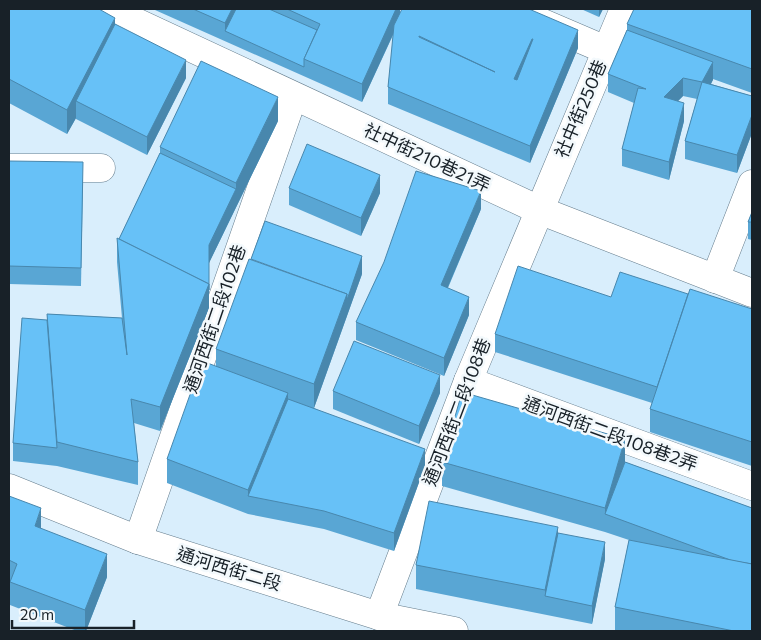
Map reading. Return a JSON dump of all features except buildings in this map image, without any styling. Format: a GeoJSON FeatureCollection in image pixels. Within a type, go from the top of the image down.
{"type":"FeatureCollection","features":[{"type":"Feature","properties":{"kind":"street","name":"社中街210巷21弄"},"geometry":{"type":"LineString","coordinates":[[108,9],[140,15],[293,97],[540,210],[752,293]]}},
{"type":"Feature","properties":{"kind":"street"},"geometry":{"type":"LineString","coordinates":[[510,9],[606,50]]}},
{"type":"Feature","properties":{"kind":"street","name":"社中街250巷"},"geometry":{"type":"LineString","coordinates":[[540,210],[624,9]]}},
{"type":"Feature","properties":{"kind":"street","name":"通河西街二段102巷"},"geometry":{"type":"LineString","coordinates":[[138,540],[293,97]]}},
{"type":"Feature","properties":{"kind":"street"},"geometry":{"type":"LineString","coordinates":[[9,168],[102,168]]}},
{"type":"Feature","properties":{"kind":"street"},"geometry":{"type":"LineString","coordinates":[[716,279],[752,184]]}},
{"type":"Feature","properties":{"kind":"street","name":"通河西街二段108巷"},"geometry":{"type":"LineString","coordinates":[[379,616],[468,382],[540,210]]}},
{"type":"Feature","properties":{"kind":"street","name":"通河西街二段108巷2弄"},"geometry":{"type":"LineString","coordinates":[[468,382],[752,486]]}},
{"type":"Feature","properties":{"kind":"street","name":"通河西街二段"},"geometry":{"type":"LineString","coordinates":[[9,488],[138,540],[379,616],[454,631]]}}]}
